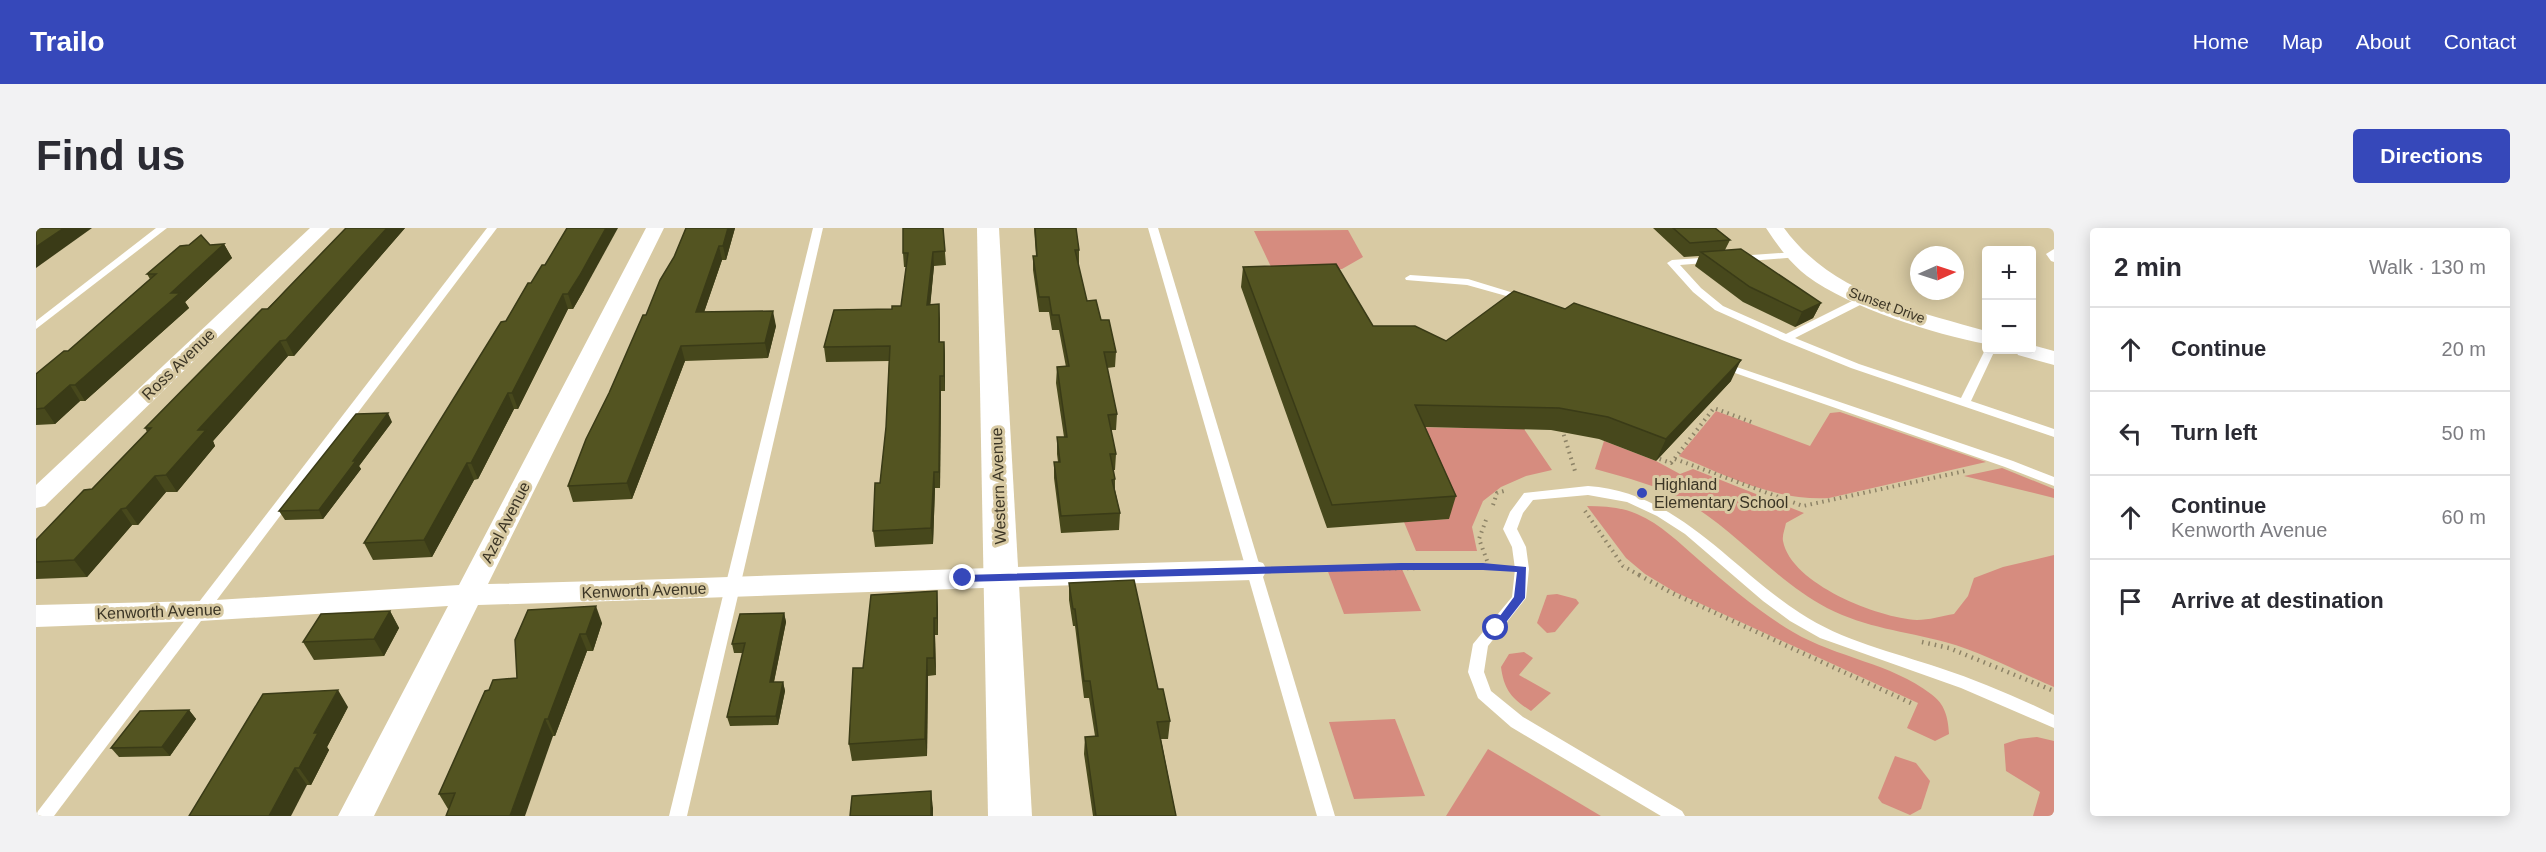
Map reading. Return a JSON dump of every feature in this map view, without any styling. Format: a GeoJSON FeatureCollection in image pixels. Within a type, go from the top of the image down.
{"type":"FeatureCollection","features":[{"type":"Feature","properties":{"kind":"street","name":"Ross Avenue"},"geometry":{"type":"LineString","coordinates":[[36,500],[321,228]]}},
{"type":"Feature","properties":{"kind":"street","name":"Azel Avenue"},"geometry":{"type":"LineString","coordinates":[[356,816],[655,228]]}},
{"type":"Feature","properties":{"kind":"street","name":"Western Avenue"},"geometry":{"type":"LineString","coordinates":[[988,228],[1010,816]]}},
{"type":"Feature","properties":{"kind":"street","name":"Sunset Drive"},"geometry":{"type":"LineString","coordinates":[[1775,228],[1783,243],[1804,264],[1839,288],[1884,307],[1982,337]]}},
{"type":"Feature","properties":{"kind":"street"},"geometry":{"type":"LineString","coordinates":[[2036,353],[2054,358]]}},
{"type":"Feature","properties":{"kind":"street","name":"Kenworth Avenue"},"geometry":{"type":"LineString","coordinates":[[36,616],[200,610],[468,595],[732,588],[1001,576],[1253,570]]}},
{"type":"Feature","properties":{"kind":"lane"},"geometry":{"type":"LineString","coordinates":[[36,326],[162,228]]}},
{"type":"Feature","properties":{"kind":"lane"},"geometry":{"type":"LineString","coordinates":[[44,816],[492,228]]}},
{"type":"Feature","properties":{"kind":"lane"},"geometry":{"type":"LineString","coordinates":[[678,816],[818,228]]}},
{"type":"Feature","properties":{"kind":"lane"},"geometry":{"type":"LineString","coordinates":[[1153,228],[1326,816]]}},
{"type":"Feature","properties":{"kind":"lane"},"geometry":{"type":"LineString","coordinates":[[2054,252],[2051,254],[2054,259]]}},
{"type":"Feature","properties":{"kind":"lane"},"geometry":{"type":"LineString","coordinates":[[1795,255],[1672,263],[1674,268],[1719,308],[1786,338],[1855,366],[2054,433]]}},
{"type":"Feature","properties":{"kind":"lane"},"geometry":{"type":"LineString","coordinates":[[1410,278],[1468,282],[1544,304]]}},
{"type":"Feature","properties":{"kind":"lane"},"geometry":{"type":"LineString","coordinates":[[1786,338],[1864,299]]}},
{"type":"Feature","properties":{"kind":"lane"},"geometry":{"type":"LineString","coordinates":[[1964,403],[1987,354]]}},
{"type":"Feature","properties":{"kind":"lane"},"geometry":{"type":"LineString","coordinates":[[1712,362],[2009,464],[2054,482]]}},
{"type":"Feature","properties":{"kind":"lane"},"geometry":{"type":"LineString","coordinates":[[1676,816],[1517,722],[1484,694],[1476,672],[1481,644],[1519,598],[1522,569],[1519,547],[1510,529],[1517,512],[1529,496],[1572,491],[1597,491],[1632,500],[1667,515],[1702,539],[1792,617],[1824,634],[2002,697],[2054,722]]}},
{"type":"Feature","properties":{"kind":"path"},"geometry":{"type":"LineString","coordinates":[[1652,456],[1671,463],[1714,408],[1754,423]]}},
{"type":"Feature","properties":{"kind":"path"},"geometry":{"type":"LineString","coordinates":[[1572,431],[1562,429],[1576,475],[1560,474],[1623,566],[1672,593],[1913,704]]}},
{"type":"Feature","properties":{"kind":"path"},"geometry":{"type":"LineString","coordinates":[[1675,459],[1803,507],[1970,470]]}},
{"type":"Feature","properties":{"kind":"path"},"geometry":{"type":"LineString","coordinates":[[1490,566],[1479,539],[1497,493],[1506,490]]}},
{"type":"Feature","properties":{"kind":"path"},"geometry":{"type":"LineString","coordinates":[[1253,570],[1490,566],[1522,569]]}},
{"type":"Feature","properties":{"kind":"path"},"geometry":{"type":"LineString","coordinates":[[1917,641],[1949,648],[2054,691]]}},
{"type":"Feature","properties":{"kind":"shaded area"},"geometry":{"type":"Polygon","coordinates":[[[1348,230],[1363,257],[1342,269],[1273,271],[1254,231],[1348,230]]]}},
{"type":"Feature","properties":{"kind":"shaded area"},"geometry":{"type":"Polygon","coordinates":[[[1716,411],[1810,446],[1830,413],[1840,412],[1986,462],[1829,498],[1790,496],[1752,486],[1679,456],[1716,411]]]}},
{"type":"Feature","properties":{"kind":"shaded area"},"geometry":{"type":"Polygon","coordinates":[[[1409,427],[1524,429],[1552,470],[1526,476],[1501,487],[1483,501],[1472,527],[1477,551],[1416,551],[1404,522],[1449,519],[1409,427]]]}},
{"type":"Feature","properties":{"kind":"shaded area"},"geometry":{"type":"Polygon","coordinates":[[[1604,441],[1656,461],[1680,474],[1693,469],[1804,513],[1786,523],[1783,541],[1789,557],[1802,571],[1838,596],[1900,618],[1931,619],[1954,614],[1968,596],[1974,578],[2003,567],[2054,555],[2054,687],[1959,646],[1871,625],[1827,608],[1790,584],[1722,526],[1675,495],[1595,469],[1604,441]]]}},
{"type":"Feature","properties":{"kind":"shaded area"},"geometry":{"type":"Polygon","coordinates":[[[2002,468],[2054,489],[2054,498],[1964,476],[2002,468]]]}},
{"type":"Feature","properties":{"kind":"shaded area"},"geometry":{"type":"Polygon","coordinates":[[[1587,506],[1619,508],[1646,518],[1670,534],[1744,598],[1793,632],[1810,641],[1899,675],[1915,684],[1936,698],[1943,707],[1949,734],[1935,741],[1907,728],[1918,703],[1675,592],[1645,574],[1626,558],[1587,506]]]}},
{"type":"Feature","properties":{"kind":"shaded area"},"geometry":{"type":"Polygon","coordinates":[[[1401,567],[1421,611],[1344,614],[1327,569],[1401,567]]]}},
{"type":"Feature","properties":{"kind":"shaded area"},"geometry":{"type":"Polygon","coordinates":[[[1557,594],[1576,599],[1579,603],[1555,632],[1547,633],[1537,623],[1547,595],[1557,594]]]}},
{"type":"Feature","properties":{"kind":"shaded area"},"geometry":{"type":"Polygon","coordinates":[[[1524,652],[1533,658],[1519,675],[1551,693],[1531,711],[1510,693],[1504,682],[1501,667],[1509,654],[1524,652]]]}},
{"type":"Feature","properties":{"kind":"shaded area"},"geometry":{"type":"Polygon","coordinates":[[[1395,719],[1425,796],[1354,799],[1329,722],[1395,719]]]}},
{"type":"Feature","properties":{"kind":"shaded area"},"geometry":{"type":"Polygon","coordinates":[[[2037,737],[2054,741],[2054,816],[2033,816],[2040,792],[2006,771],[2004,744],[2037,737]]]}},
{"type":"Feature","properties":{"kind":"shaded area"},"geometry":{"type":"Polygon","coordinates":[[[1488,749],[1601,816],[1446,816],[1488,749]]]}},
{"type":"Feature","properties":{"kind":"shaded area"},"geometry":{"type":"Polygon","coordinates":[[[1895,756],[1916,763],[1930,781],[1921,809],[1910,815],[1882,803],[1878,798],[1895,756]]]}},
{"type":"Feature","properties":{"kind":"building"},"geometry":{"type":"Polygon","coordinates":[[[36,228],[64,228],[36,247],[36,228]]]}},
{"type":"Feature","properties":{"kind":"building"},"geometry":{"type":"Polygon","coordinates":[[[346,228],[387,228],[286,340],[280,341],[198,430],[206,430],[166,475],[155,476],[74,560],[36,562],[36,540],[84,490],[92,489],[151,428],[145,428],[262,309],[268,309],[346,228]]]}},
{"type":"Feature","properties":{"kind":"building"},"geometry":{"type":"Polygon","coordinates":[[[567,228],[606,228],[568,294],[563,294],[512,393],[508,393],[471,463],[467,463],[424,540],[364,543],[501,322],[506,321],[528,283],[531,283],[542,265],[545,265],[567,228]]]}},
{"type":"Feature","properties":{"kind":"building"},"geometry":{"type":"Polygon","coordinates":[[[686,228],[728,228],[723,246],[719,246],[696,312],[773,311],[765,343],[681,346],[627,483],[568,486],[586,439],[686,228]]]}},
{"type":"Feature","properties":{"kind":"building"},"geometry":{"type":"Polygon","coordinates":[[[903,228],[943,228],[945,251],[933,252],[927,305],[939,304],[939,342],[944,342],[944,376],[940,376],[939,472],[934,472],[931,528],[873,531],[875,483],[880,483],[886,427],[890,346],[824,347],[834,310],[892,309],[892,306],[901,306],[908,253],[903,253],[903,228]]]}},
{"type":"Feature","properties":{"kind":"building"},"geometry":{"type":"Polygon","coordinates":[[[1035,228],[1076,228],[1079,250],[1075,250],[1087,301],[1096,300],[1101,320],[1109,320],[1116,352],[1104,352],[1117,414],[1108,415],[1116,454],[1110,454],[1115,479],[1112,480],[1120,513],[1061,516],[1054,462],[1060,462],[1057,437],[1067,437],[1057,367],[1069,366],[1059,315],[1052,315],[1049,297],[1039,297],[1033,256],[1037,256],[1035,228]]]}},
{"type":"Feature","properties":{"kind":"building"},"geometry":{"type":"Polygon","coordinates":[[[1673,228],[1715,228],[1730,240],[1690,243],[1673,228]]]}},
{"type":"Feature","properties":{"kind":"building"},"geometry":{"type":"Polygon","coordinates":[[[201,235],[210,245],[224,244],[171,293],[180,293],[75,385],[70,385],[44,408],[36,409],[36,374],[64,351],[68,351],[156,274],[147,274],[180,246],[189,245],[201,235]]]}},
{"type":"Feature","properties":{"kind":"building"},"geometry":{"type":"Polygon","coordinates":[[[1741,249],[1821,303],[1802,312],[1750,287],[1701,252],[1741,249]]]}},
{"type":"Feature","properties":{"kind":"building"},"geometry":{"type":"Polygon","coordinates":[[[1336,264],[1373,326],[1415,326],[1446,341],[1514,291],[1565,309],[1574,303],[1741,360],[1666,439],[1608,417],[1559,408],[1415,405],[1456,496],[1332,505],[1243,267],[1336,264]]]}},
{"type":"Feature","properties":{"kind":"building"},"geometry":{"type":"Polygon","coordinates":[[[388,413],[319,510],[279,511],[356,414],[388,413]]]}},
{"type":"Feature","properties":{"kind":"building"},"geometry":{"type":"Polygon","coordinates":[[[1134,580],[1158,689],[1163,689],[1170,721],[1157,722],[1176,816],[1096,816],[1085,737],[1098,736],[1090,681],[1084,681],[1075,609],[1073,609],[1069,583],[1134,580]]]}},
{"type":"Feature","properties":{"kind":"building"},"geometry":{"type":"Polygon","coordinates":[[[937,591],[934,658],[927,658],[925,739],[849,744],[853,668],[863,668],[871,595],[937,591]]]}},
{"type":"Feature","properties":{"kind":"building"},"geometry":{"type":"Polygon","coordinates":[[[596,606],[586,634],[580,634],[548,719],[545,719],[510,816],[446,816],[455,793],[439,794],[485,691],[489,690],[493,680],[517,678],[515,640],[528,610],[596,606]]]}},
{"type":"Feature","properties":{"kind":"building"},"geometry":{"type":"Polygon","coordinates":[[[390,611],[374,639],[303,642],[321,614],[390,611]]]}},
{"type":"Feature","properties":{"kind":"building"},"geometry":{"type":"Polygon","coordinates":[[[784,613],[770,682],[783,682],[776,716],[727,717],[745,643],[732,644],[740,614],[784,613]]]}},
{"type":"Feature","properties":{"kind":"building"},"geometry":{"type":"Polygon","coordinates":[[[338,690],[314,733],[318,733],[299,768],[295,768],[269,816],[189,816],[263,694],[338,690]]]}},
{"type":"Feature","properties":{"kind":"building"},"geometry":{"type":"Polygon","coordinates":[[[189,710],[162,747],[111,748],[140,711],[189,710]]]}},
{"type":"Feature","properties":{"kind":"building"},"geometry":{"type":"Polygon","coordinates":[[[931,791],[931,816],[850,816],[852,796],[931,791]]]}},
{"type":"Feature","properties":{"kind":"place","name":"Highland Elementary School"},"geometry":{"type":"Point","coordinates":[1642,493]}},
{"type":"Feature","properties":{"kind":"route"},"geometry":{"type":"LineString","coordinates":[[963,578],[1401,567],[1483,566],[1522,569],[1519,598],[1496,628]]}}]}
